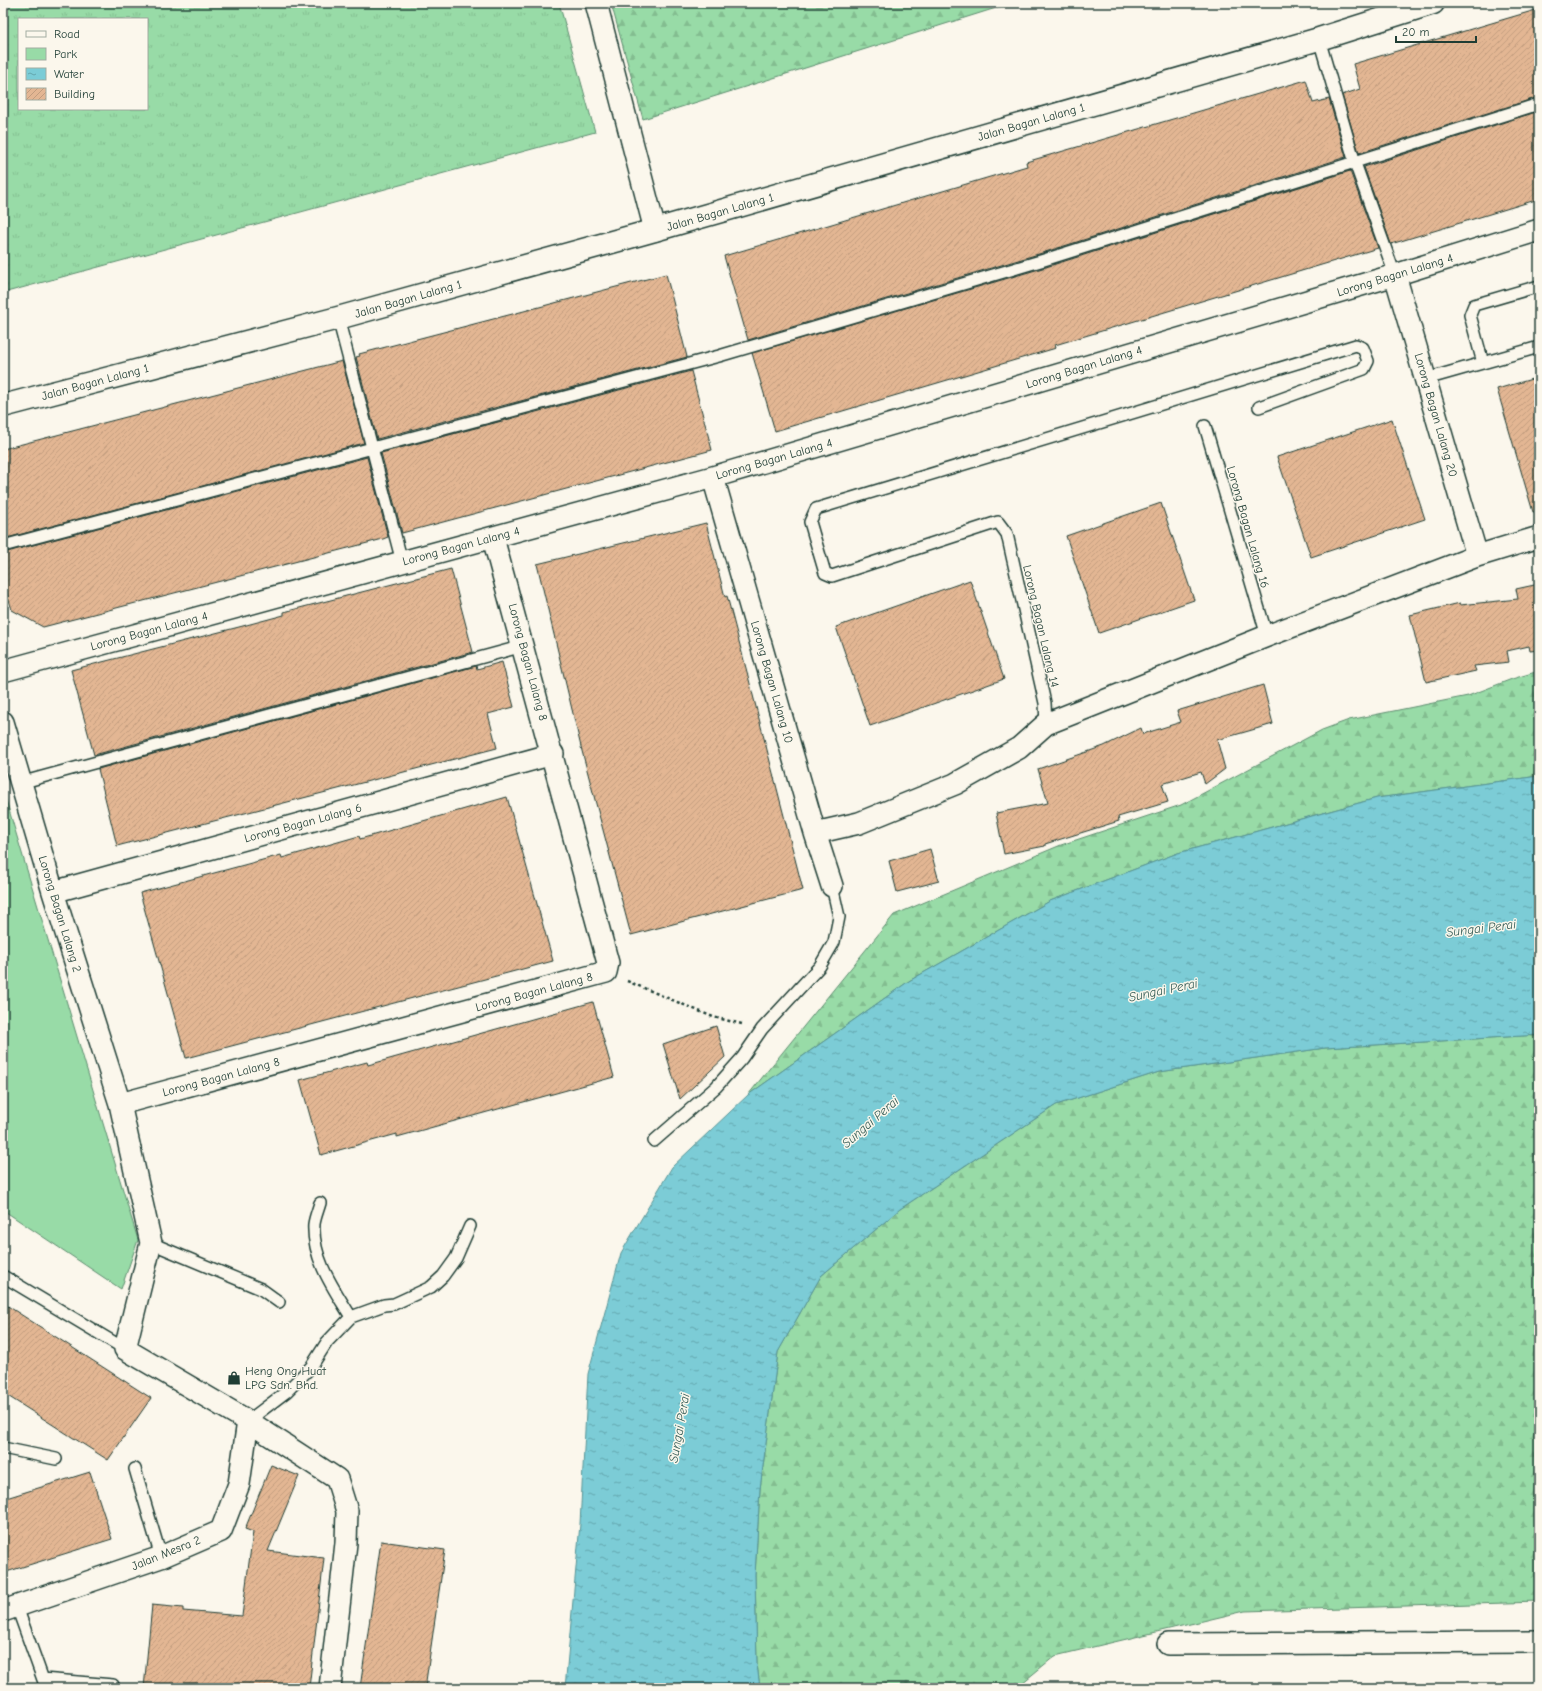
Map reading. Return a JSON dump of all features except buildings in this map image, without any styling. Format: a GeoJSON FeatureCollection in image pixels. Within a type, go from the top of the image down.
{"type":"FeatureCollection","features":[{"type":"Feature","properties":{"kind":"main road","name":"Jalan Bagan Lalang 1"},"geometry":{"type":"LineString","coordinates":[[3,406],[338,318],[655,230],[1319,39],[1434,3]]}},
{"type":"Feature","properties":{"kind":"street"},"geometry":{"type":"LineString","coordinates":[[596,3],[655,230]]}},
{"type":"Feature","properties":{"kind":"street","name":"Lorong Bagan Lalang 4"},"geometry":{"type":"LineString","coordinates":[[3,671],[714,477],[1394,275],[1539,230]]}},
{"type":"Feature","properties":{"kind":"street","name":"Lorong Bagan Lalang 20"},"geometry":{"type":"LineString","coordinates":[[1394,275],[1426,379],[1477,556]]}},
{"type":"Feature","properties":{"kind":"street","name":"Lorong Bagan Lalang 10"},"geometry":{"type":"LineString","coordinates":[[714,477],[815,833],[832,886]]}},
{"type":"Feature","properties":{"kind":"street"},"geometry":{"type":"LineString","coordinates":[[815,833],[859,823],[955,784],[1019,748],[1046,724],[1267,636],[1477,556],[1539,537]]}},
{"type":"Feature","properties":{"kind":"street","name":"Lorong Bagan Lalang 8"},"geometry":{"type":"LineString","coordinates":[[120,1104],[606,972],[608,963],[553,754],[493,538]]}},
{"type":"Feature","properties":{"kind":"street","name":"Lorong Bagan Lalang 2"},"geometry":{"type":"LineString","coordinates":[[3,722],[52,892],[120,1104],[150,1243]]}},
{"type":"Feature","properties":{"kind":"street","name":"Lorong Bagan Lalang 6"},"geometry":{"type":"LineString","coordinates":[[52,892],[553,754]]}},
{"type":"Feature","properties":{"kind":"street"},"geometry":{"type":"LineString","coordinates":[[150,1243],[125,1349],[248,1421],[337,1478],[340,1485],[347,1511],[346,1543],[330,1688]]}},
{"type":"Feature","properties":{"kind":"street","name":"Jalan Mesra 2"},"geometry":{"type":"LineString","coordinates":[[10,1609],[161,1557],[221,1531],[239,1484],[248,1421]]}},
{"type":"Feature","properties":{"kind":"street"},"geometry":{"type":"LineString","coordinates":[[1168,1644],[1539,1642]]}},
{"type":"Feature","properties":{"kind":"lane"},"geometry":{"type":"LineString","coordinates":[[1319,39],[1355,163],[1394,275]]}},
{"type":"Feature","properties":{"kind":"lane"},"geometry":{"type":"LineString","coordinates":[[3,546],[719,356],[1036,262],[1539,104]]}},
{"type":"Feature","properties":{"kind":"lane"},"geometry":{"type":"LineString","coordinates":[[1483,363],[1470,315],[1474,305],[1539,286]]}},
{"type":"Feature","properties":{"kind":"lane"},"geometry":{"type":"LineString","coordinates":[[338,318],[402,562]]}},
{"type":"Feature","properties":{"kind":"lane","name":"Lorong Bagan Lalang 14"},"geometry":{"type":"LineString","coordinates":[[1046,724],[1045,703],[1007,534],[998,522],[832,576],[825,573],[810,522],[816,509],[1356,346],[1363,348],[1368,361],[1364,370],[1259,407]]}},
{"type":"Feature","properties":{"kind":"lane"},"geometry":{"type":"LineString","coordinates":[[1426,379],[1539,347]]}},
{"type":"Feature","properties":{"kind":"lane","name":"Lorong Bagan Lalang 16"},"geometry":{"type":"LineString","coordinates":[[1205,426],[1267,636]]}},
{"type":"Feature","properties":{"kind":"lane"},"geometry":{"type":"LineString","coordinates":[[20,783],[523,646]]}},
{"type":"Feature","properties":{"kind":"lane"},"geometry":{"type":"LineString","coordinates":[[654,1141],[716,1087],[742,1058],[762,1029],[820,966],[834,942],[839,917],[832,886]]}},
{"type":"Feature","properties":{"kind":"lane"},"geometry":{"type":"LineString","coordinates":[[320,1203],[314,1224],[317,1249],[325,1274],[351,1317]]}},
{"type":"Feature","properties":{"kind":"lane"},"geometry":{"type":"LineString","coordinates":[[248,1421],[286,1392],[311,1367],[327,1342],[351,1317],[384,1305],[394,1304],[431,1287],[443,1276],[456,1258],[470,1226]]}},
{"type":"Feature","properties":{"kind":"lane"},"geometry":{"type":"LineString","coordinates":[[150,1243],[261,1289],[279,1302]]}},
{"type":"Feature","properties":{"kind":"lane"},"geometry":{"type":"LineString","coordinates":[[3,1276],[125,1349]]}},
{"type":"Feature","properties":{"kind":"lane"},"geometry":{"type":"LineString","coordinates":[[3,1448],[56,1459]]}},
{"type":"Feature","properties":{"kind":"lane"},"geometry":{"type":"LineString","coordinates":[[135,1469],[161,1557]]}},
{"type":"Feature","properties":{"kind":"lane"},"geometry":{"type":"LineString","coordinates":[[10,1609],[44,1684],[113,1685]]}},
{"type":"Feature","properties":{"kind":"path"},"geometry":{"type":"LineString","coordinates":[[606,972],[713,1016],[762,1029]]}},
{"type":"Feature","properties":{"kind":"green space"},"geometry":{"type":"Polygon","coordinates":[[[3,3],[559,3],[595,132],[3,293],[3,3]]]}},
{"type":"Feature","properties":{"kind":"green space"},"geometry":{"type":"Polygon","coordinates":[[[611,3],[1012,3],[643,119],[611,3]]]}},
{"type":"Feature","properties":{"kind":"green space"},"geometry":{"type":"Polygon","coordinates":[[[1539,671],[1539,776],[1377,798],[1178,853],[1050,901],[909,981],[748,1095],[894,915],[1061,845],[1181,805],[1322,730],[1349,720],[1468,696],[1512,679],[1539,671]]]}},
{"type":"Feature","properties":{"kind":"green space"},"geometry":{"type":"Polygon","coordinates":[[[3,790],[138,1240],[121,1289],[3,1210],[3,790]]]}},
{"type":"Feature","properties":{"kind":"green space"},"geometry":{"type":"Polygon","coordinates":[[[1539,1035],[1539,1602],[1245,1611],[1055,1656],[1016,1688],[760,1688],[757,1664],[755,1575],[760,1489],[778,1352],[821,1276],[900,1209],[1056,1105],[1159,1072],[1325,1048],[1539,1035]]]}},
{"type":"Feature","properties":{"kind":"water","name":"Sungai Perai"},"geometry":{"type":"Polygon","coordinates":[[[1539,776],[1539,1035],[1325,1048],[1159,1072],[1056,1105],[900,1209],[821,1276],[778,1352],[760,1489],[755,1575],[757,1664],[760,1688],[565,1688],[580,1524],[588,1374],[621,1253],[672,1167],[748,1095],[909,981],[1050,901],[1178,853],[1377,798],[1539,776]]]}},
{"type":"Feature","properties":{"kind":"place","name":"Heng Ong Huat LPG Sdn. Bhd."},"geometry":{"type":"Point","coordinates":[234,1378]}}]}
